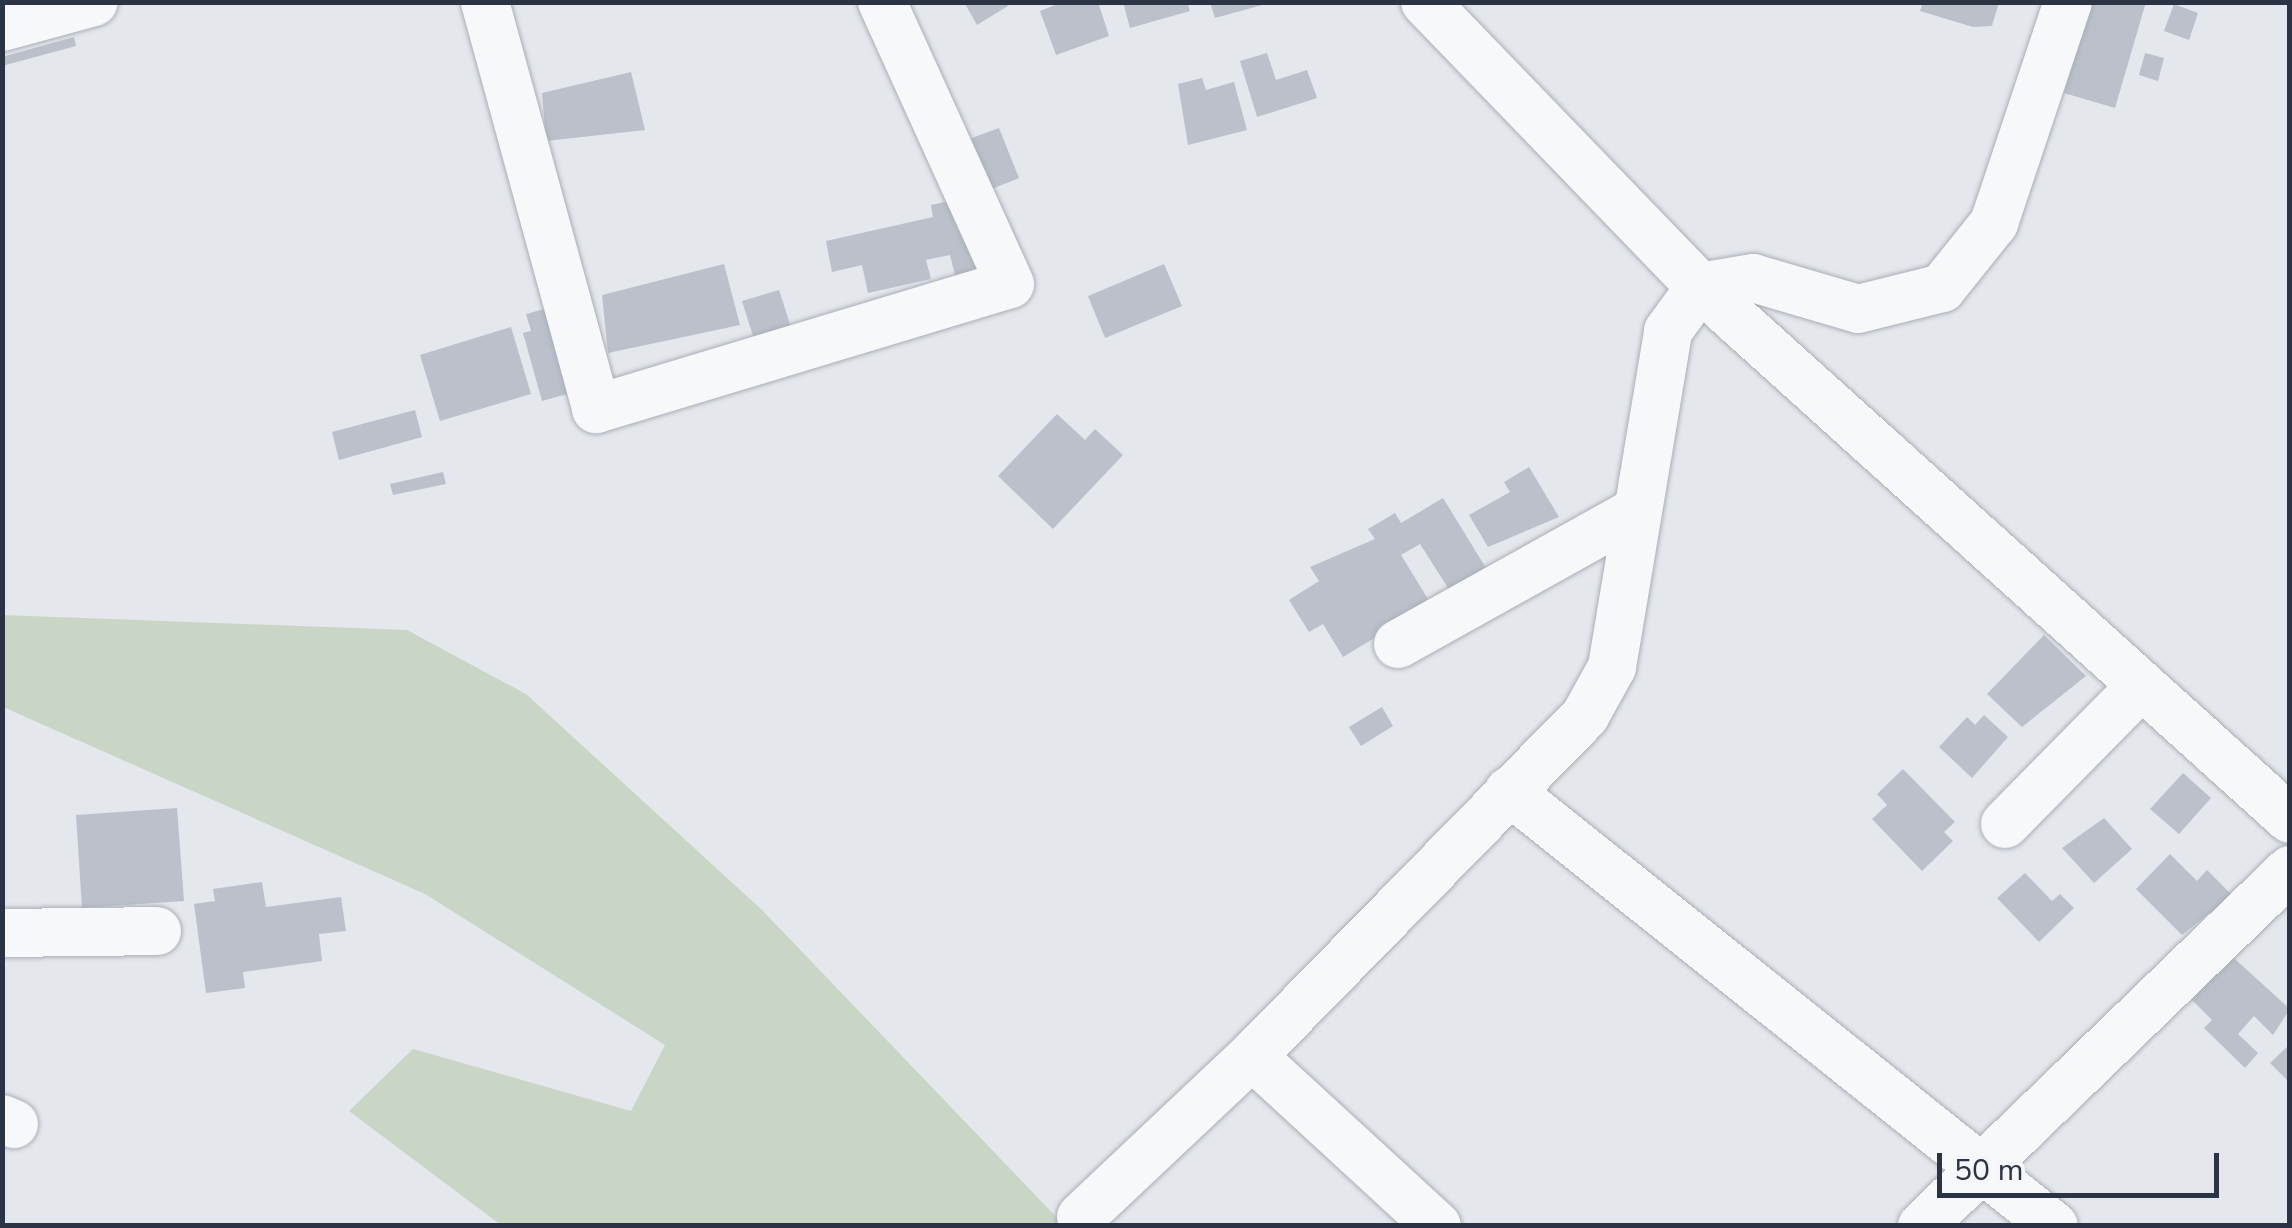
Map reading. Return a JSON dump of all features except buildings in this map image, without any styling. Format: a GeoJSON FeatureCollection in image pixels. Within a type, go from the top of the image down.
{"type":"FeatureCollection","features":[{"type":"Feature","properties":{"kind":"street"},"geometry":{"type":"LineString","coordinates":[[2,27],[94,2]]}},
{"type":"Feature","properties":{"kind":"street"},"geometry":{"type":"LineString","coordinates":[[485,2],[596,408],[1010,284],[882,2]]}},
{"type":"Feature","properties":{"kind":"street"},"geometry":{"type":"LineString","coordinates":[[1425,2],[1700,286],[2140,687],[2290,818]]}},
{"type":"Feature","properties":{"kind":"street"},"geometry":{"type":"LineString","coordinates":[[1081,1217],[1252,1056],[1585,716],[1612,668],[1634,512],[1668,331],[1700,286],[1753,278],[1858,309],[1942,288],[1994,223],[2068,2]]}},
{"type":"Feature","properties":{"kind":"street"},"geometry":{"type":"LineString","coordinates":[[1398,644],[1634,512]]}},
{"type":"Feature","properties":{"kind":"street"},"geometry":{"type":"LineString","coordinates":[[2005,824],[2140,687]]}},
{"type":"Feature","properties":{"kind":"street"},"geometry":{"type":"LineString","coordinates":[[1509,791],[2054,1226]]}},
{"type":"Feature","properties":{"kind":"street"},"geometry":{"type":"LineString","coordinates":[[1922,1226],[1988,1172],[2290,870]]}},
{"type":"Feature","properties":{"kind":"street"},"geometry":{"type":"LineString","coordinates":[[2,933],[157,931]]}},
{"type":"Feature","properties":{"kind":"street"},"geometry":{"type":"LineString","coordinates":[[1252,1056],[1437,1226]]}},
{"type":"Feature","properties":{"kind":"green space"},"geometry":{"type":"Polygon","coordinates":[[[3,615],[407,630],[526,694],[762,910],[1064,1225],[501,1225],[349,1111],[413,1049],[631,1111],[665,1045],[425,894],[3,707],[3,615]]]}}]}
